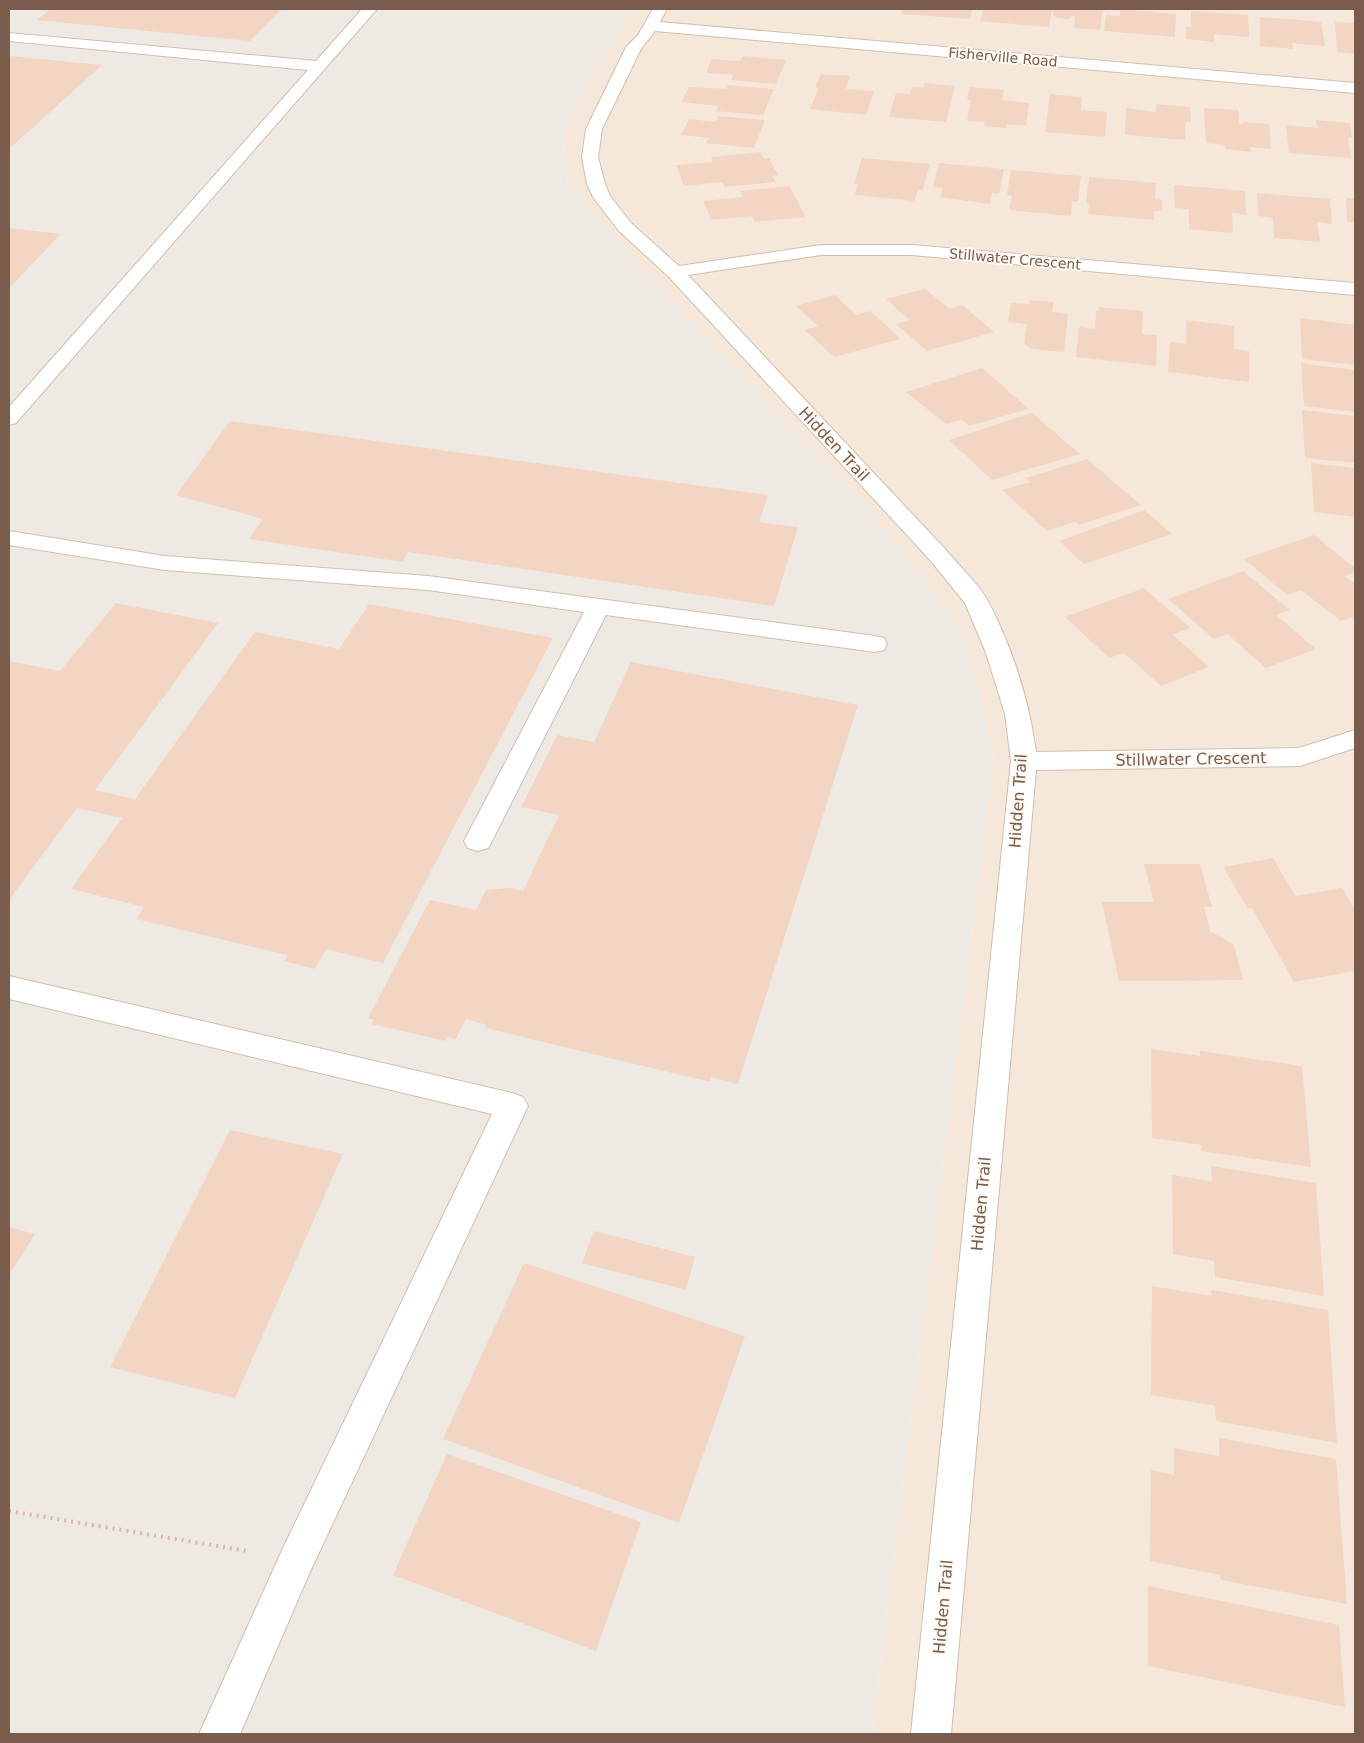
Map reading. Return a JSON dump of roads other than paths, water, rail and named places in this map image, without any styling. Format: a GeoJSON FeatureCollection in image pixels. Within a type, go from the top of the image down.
{"type":"FeatureCollection","features":[{"type":"Feature","properties":{"kind":"street"},"geometry":{"type":"LineString","coordinates":[[9,419],[370,9]]}},
{"type":"Feature","properties":{"kind":"street","name":"Hidden Trail"},"geometry":{"type":"LineString","coordinates":[[660,9],[644,37],[634,47],[594,129],[590,157],[596,184],[602,197],[625,227],[675,272],[938,555],[976,601],[998,653],[1018,714],[1024,762],[931,1734]]}},
{"type":"Feature","properties":{"kind":"street","name":"Fisherville Road"},"geometry":{"type":"LineString","coordinates":[[650,26],[1355,88]]}},
{"type":"Feature","properties":{"kind":"street"},"geometry":{"type":"LineString","coordinates":[[9,37],[319,66]]}},
{"type":"Feature","properties":{"kind":"street","name":"Stillwater Crescent"},"geometry":{"type":"LineString","coordinates":[[675,272],[820,250],[912,250],[1355,288]]}},
{"type":"Feature","properties":{"kind":"street"},"geometry":{"type":"LineString","coordinates":[[9,538],[165,563],[428,583],[874,644]]}},
{"type":"Feature","properties":{"kind":"street"},"geometry":{"type":"LineString","coordinates":[[478,841],[599,606]]}},
{"type":"Feature","properties":{"kind":"street","name":"Stillwater Crescent"},"geometry":{"type":"LineString","coordinates":[[1024,762],[1300,757],[1355,739]]}},
{"type":"Feature","properties":{"kind":"street"},"geometry":{"type":"LineString","coordinates":[[9,987],[512,1106],[297,1559],[219,1734]]}}]}
